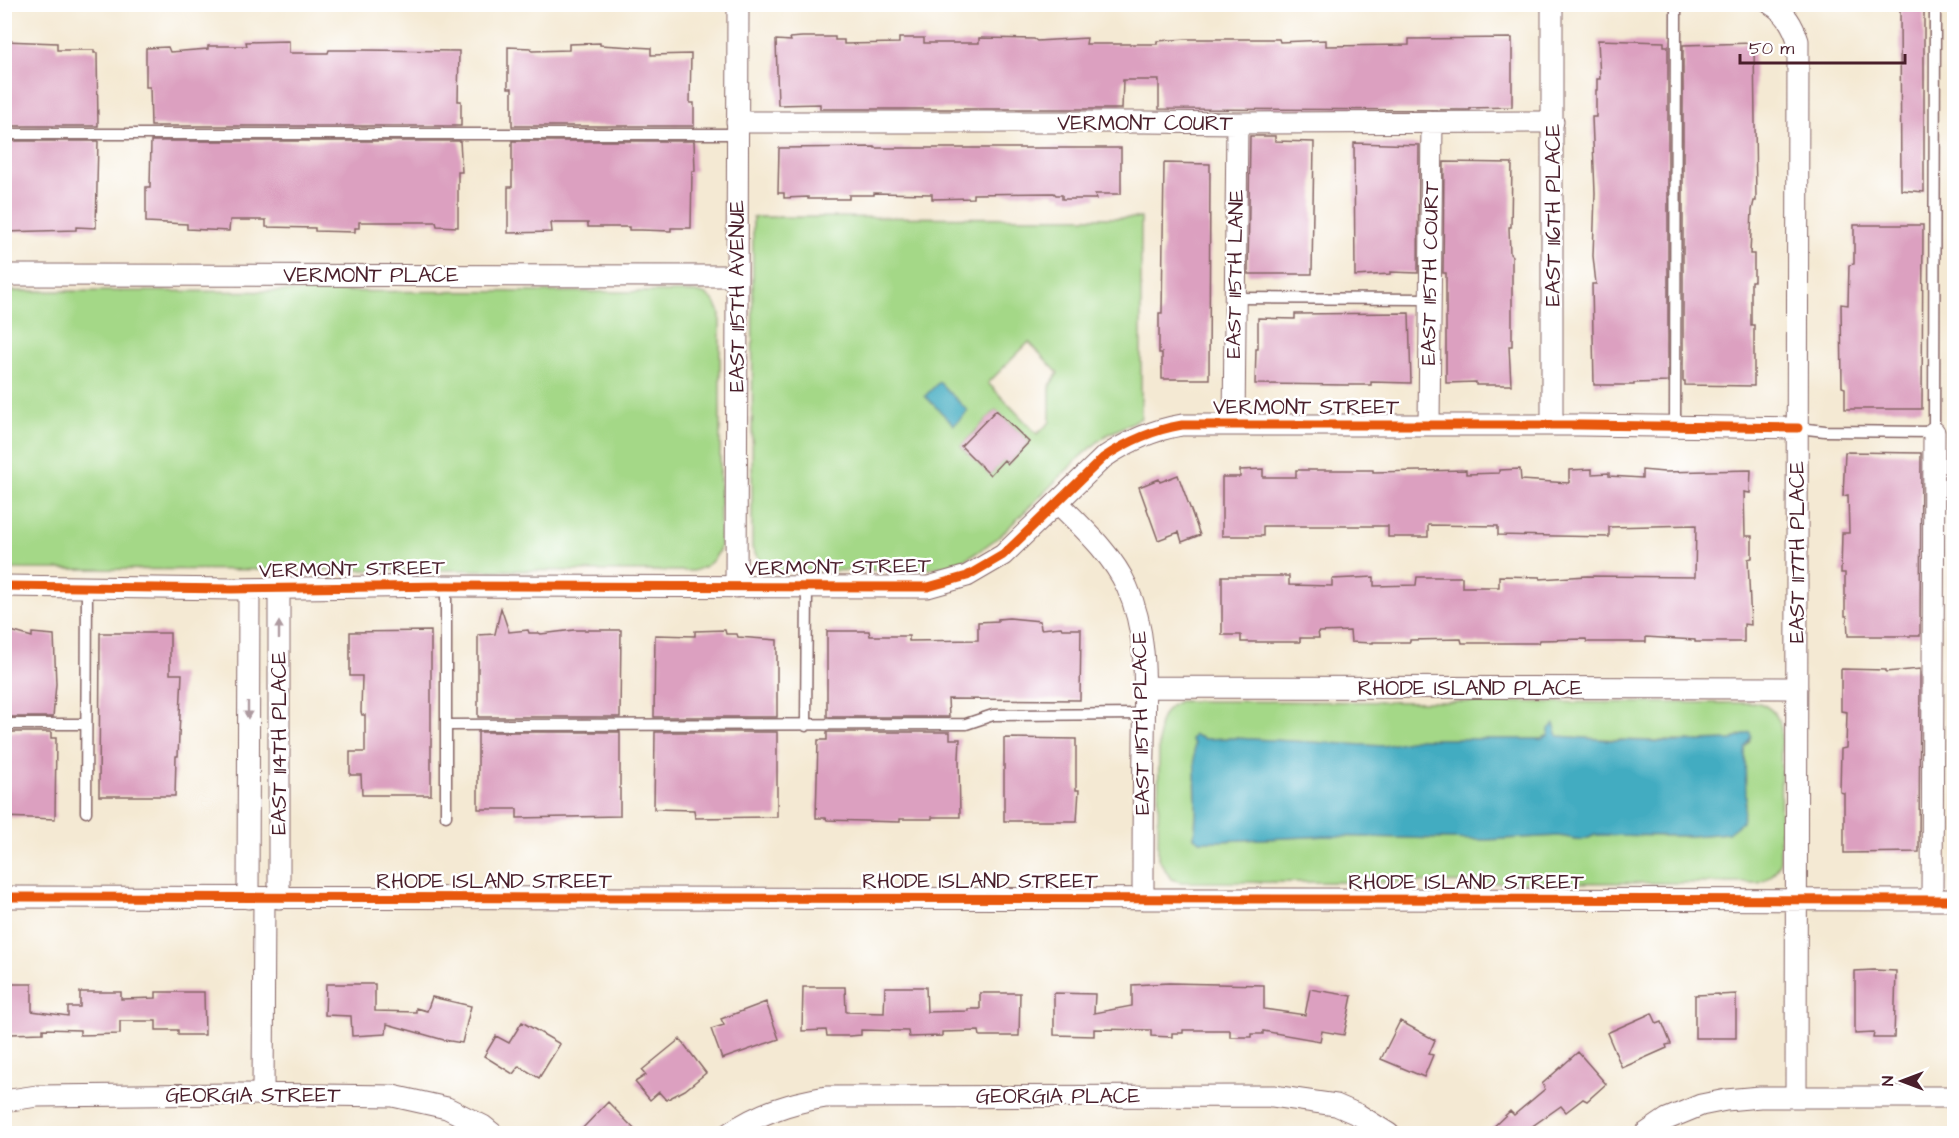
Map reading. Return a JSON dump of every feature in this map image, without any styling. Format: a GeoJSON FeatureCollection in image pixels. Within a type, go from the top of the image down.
{"type":"FeatureCollection","features":[{"type":"Feature","properties":{"kind":"street","name":"EAST 115TH AVENUE"},"geometry":{"type":"LineString","coordinates":[[736,586],[738,4]]}},
{"type":"Feature","properties":{"kind":"street","name":"EAST 116TH PLACE"},"geometry":{"type":"LineString","coordinates":[[1552,4],[1552,424]]}},
{"type":"Feature","properties":{"kind":"street","name":"EAST 117TH PLACE"},"geometry":{"type":"LineString","coordinates":[[1781,8],[1795,30],[1798,41],[1796,1096]]}},
{"type":"Feature","properties":{"kind":"street","name":"VERMONT COURT"},"geometry":{"type":"LineString","coordinates":[[737,128],[1144,122],[1553,122]]}},
{"type":"Feature","properties":{"kind":"street","name":"EAST 115TH COURT"},"geometry":{"type":"LineString","coordinates":[[1429,425],[1432,122]]}},
{"type":"Feature","properties":{"kind":"street","name":"EAST 115TH LANE"},"geometry":{"type":"LineString","coordinates":[[1234,424],[1237,123]]}},
{"type":"Feature","properties":{"kind":"street","name":"VERMONT PLACE"},"geometry":{"type":"LineString","coordinates":[[4,275],[737,276]]}},
{"type":"Feature","properties":{"kind":"street","name":"VERMONT STREET"},"geometry":{"type":"LineString","coordinates":[[4,586],[87,585],[279,589],[446,586],[928,586],[967,576],[1003,555],[1103,458],[1140,436],[1163,428],[1182,425],[1234,424],[1552,424],[1798,428]]}},
{"type":"Feature","properties":{"kind":"street"},"geometry":{"type":"LineString","coordinates":[[1932,900],[1934,432]]}},
{"type":"Feature","properties":{"kind":"street","name":"EAST 115TH PLACE"},"geometry":{"type":"LineString","coordinates":[[1058,503],[1108,556],[1126,585],[1137,612],[1143,642],[1144,687],[1143,899]]}},
{"type":"Feature","properties":{"kind":"street","name":"EAST 114TH PLACE"},"geometry":{"type":"LineString","coordinates":[[249,589],[264,898]]}},
{"type":"Feature","properties":{"kind":"street","name":"EAST 114TH PLACE"},"geometry":{"type":"LineString","coordinates":[[263,1094],[264,898],[279,589]]}},
{"type":"Feature","properties":{"kind":"street","name":"RHODE ISLAND PLACE"},"geometry":{"type":"LineString","coordinates":[[1144,687],[1797,688]]}},
{"type":"Feature","properties":{"kind":"street","name":"RHODE ISLAND STREET"},"geometry":{"type":"LineString","coordinates":[[4,897],[1954,900]]}},
{"type":"Feature","properties":{"kind":"street","name":"GEORGIA STREET"},"geometry":{"type":"LineString","coordinates":[[4,1101],[37,1096],[371,1095],[413,1099],[447,1108],[483,1126],[493,1134]]}},
{"type":"Feature","properties":{"kind":"street","name":"GEORGIA PLACE"},"geometry":{"type":"LineString","coordinates":[[728,1134],[750,1119],[774,1109],[799,1101],[826,1097],[1214,1096],[1273,1096],[1336,1105],[1359,1115],[1389,1134]]}},
{"type":"Feature","properties":{"kind":"street"},"geometry":{"type":"LineString","coordinates":[[1645,1134],[1667,1119],[1701,1104],[1760,1096],[1954,1097]]}},
{"type":"Feature","properties":{"kind":"lane"},"geometry":{"type":"LineString","coordinates":[[1675,425],[1676,4]]}},
{"type":"Feature","properties":{"kind":"lane"},"geometry":{"type":"LineString","coordinates":[[1798,428],[1825,431],[1934,432],[1935,4]]}},
{"type":"Feature","properties":{"kind":"lane"},"geometry":{"type":"LineString","coordinates":[[4,134],[737,128]]}},
{"type":"Feature","properties":{"kind":"lane"},"geometry":{"type":"LineString","coordinates":[[1235,298],[1430,299]]}},
{"type":"Feature","properties":{"kind":"lane"},"geometry":{"type":"LineString","coordinates":[[86,812],[87,585]]}},
{"type":"Feature","properties":{"kind":"lane"},"geometry":{"type":"LineString","coordinates":[[446,586],[446,816]]}},
{"type":"Feature","properties":{"kind":"lane"},"geometry":{"type":"LineString","coordinates":[[806,726],[807,586]]}},
{"type":"Feature","properties":{"kind":"lane"},"geometry":{"type":"LineString","coordinates":[[446,725],[966,724],[993,716],[1144,714]]}},
{"type":"Feature","properties":{"kind":"lane"},"geometry":{"type":"LineString","coordinates":[[4,724],[86,724]]}},
{"type":"Feature","properties":{"kind":"green space"},"geometry":{"type":"Polygon","coordinates":[[[753,217],[1141,218],[1141,418],[1105,436],[1081,456],[1000,536],[957,563],[923,570],[775,571],[761,561],[752,548],[753,217]],[[1029,342],[988,383],[1037,434],[1050,422],[1050,385],[1058,373],[1029,342]],[[996,410],[961,446],[990,475],[1004,460],[1008,464],[1029,442],[996,410]]]}},
{"type":"Feature","properties":{"kind":"green space"},"geometry":{"type":"Polygon","coordinates":[[[5,291],[695,292],[704,294],[714,301],[720,314],[720,547],[710,563],[693,571],[5,569],[5,291]]]}},
{"type":"Feature","properties":{"kind":"green space"},"geometry":{"type":"Polygon","coordinates":[[[1179,701],[1759,703],[1773,712],[1781,727],[1780,860],[1772,874],[1759,883],[1181,882],[1171,879],[1158,858],[1159,728],[1165,712],[1179,701]],[[1554,725],[1549,735],[1541,739],[1420,739],[1383,746],[1233,738],[1205,739],[1194,735],[1196,813],[1194,837],[1200,841],[1327,836],[1486,840],[1558,836],[1580,840],[1595,835],[1690,836],[1728,833],[1745,770],[1745,748],[1750,740],[1740,735],[1732,740],[1688,741],[1558,736],[1554,725]]]}},
{"type":"Feature","properties":{"kind":"water"},"geometry":{"type":"Polygon","coordinates":[[[939,382],[968,411],[954,425],[925,396],[939,382]]]}},
{"type":"Feature","properties":{"kind":"water"},"geometry":{"type":"Polygon","coordinates":[[[1554,724],[1558,736],[1609,740],[1675,742],[1732,740],[1750,732],[1751,736],[1745,748],[1746,800],[1742,822],[1728,833],[1690,836],[1595,835],[1580,840],[1558,836],[1486,840],[1327,836],[1200,841],[1194,837],[1196,790],[1194,743],[1191,740],[1194,735],[1205,739],[1233,738],[1383,746],[1420,739],[1541,739],[1549,735],[1549,729],[1554,724]]]}},
{"type":"Feature","properties":{"kind":"building"},"geometry":{"type":"Polygon","coordinates":[[[1900,8],[1924,8],[1924,192],[1901,190],[1900,8]]]}},
{"type":"Feature","properties":{"kind":"building"},"geometry":{"type":"Polygon","coordinates":[[[835,37],[835,40],[844,40],[844,44],[899,43],[899,38],[924,38],[924,43],[979,43],[979,38],[1034,39],[1037,41],[1087,38],[1086,44],[1157,44],[1157,41],[1187,39],[1279,39],[1280,42],[1326,40],[1326,46],[1409,45],[1409,39],[1512,38],[1512,107],[1470,108],[1470,110],[1159,109],[1159,80],[1123,80],[1122,109],[820,109],[820,104],[778,105],[776,40],[791,41],[790,38],[835,37]]]}},
{"type":"Feature","properties":{"kind":"building"},"geometry":{"type":"Polygon","coordinates":[[[1598,40],[1664,42],[1664,46],[1668,46],[1668,382],[1594,385],[1592,284],[1596,284],[1593,256],[1595,193],[1592,117],[1596,117],[1597,79],[1600,79],[1598,40]]]}},
{"type":"Feature","properties":{"kind":"building"},"geometry":{"type":"Polygon","coordinates":[[[4,41],[57,43],[57,50],[94,50],[94,53],[97,53],[98,126],[4,126],[4,41]]]}},
{"type":"Feature","properties":{"kind":"building"},"geometry":{"type":"Polygon","coordinates":[[[289,41],[289,53],[328,53],[329,50],[459,51],[458,101],[461,101],[461,126],[151,126],[150,87],[146,87],[146,48],[168,47],[170,52],[208,49],[208,46],[247,46],[246,42],[289,41]]]}},
{"type":"Feature","properties":{"kind":"building"},"geometry":{"type":"Polygon","coordinates":[[[600,43],[600,45],[651,48],[651,55],[691,54],[690,103],[694,103],[694,126],[512,126],[512,88],[508,88],[508,47],[531,48],[532,51],[569,50],[569,44],[600,43]]]}},
{"type":"Feature","properties":{"kind":"building"},"geometry":{"type":"Polygon","coordinates":[[[1754,43],[1756,201],[1754,201],[1752,210],[1750,254],[1754,254],[1754,281],[1751,281],[1751,325],[1754,325],[1754,386],[1685,385],[1683,381],[1683,45],[1754,43]]]}},
{"type":"Feature","properties":{"kind":"building"},"geometry":{"type":"Polygon","coordinates":[[[1250,136],[1275,136],[1275,141],[1314,142],[1312,274],[1248,274],[1250,136]]]}},
{"type":"Feature","properties":{"kind":"building"},"geometry":{"type":"Polygon","coordinates":[[[4,141],[98,141],[96,228],[76,227],[76,230],[4,232],[4,141]]]}},
{"type":"Feature","properties":{"kind":"building"},"geometry":{"type":"Polygon","coordinates":[[[151,141],[460,141],[462,172],[458,172],[458,227],[437,226],[436,222],[359,222],[359,228],[355,228],[355,232],[315,231],[315,228],[266,227],[266,220],[230,220],[229,231],[187,229],[187,224],[146,222],[146,187],[150,187],[151,141]]]}},
{"type":"Feature","properties":{"kind":"building"},"geometry":{"type":"Polygon","coordinates":[[[512,141],[694,141],[695,171],[692,171],[691,228],[671,228],[671,231],[629,230],[629,227],[588,227],[588,223],[551,223],[552,232],[508,233],[508,187],[512,187],[512,141]]]}},
{"type":"Feature","properties":{"kind":"building"},"geometry":{"type":"Polygon","coordinates":[[[1354,143],[1419,145],[1418,273],[1390,272],[1390,274],[1355,276],[1354,143]]]}},
{"type":"Feature","properties":{"kind":"building"},"geometry":{"type":"Polygon","coordinates":[[[779,148],[1121,148],[1121,194],[1095,194],[1096,199],[1062,199],[1062,195],[1054,193],[973,194],[973,198],[932,199],[932,194],[874,193],[874,195],[849,195],[849,199],[808,199],[808,197],[784,198],[784,193],[778,193],[779,148]]]}},
{"type":"Feature","properties":{"kind":"building"},"geometry":{"type":"Polygon","coordinates":[[[1444,162],[1512,163],[1511,227],[1509,227],[1512,256],[1512,346],[1509,346],[1511,385],[1476,385],[1476,382],[1446,383],[1446,273],[1443,273],[1444,162]]]}},
{"type":"Feature","properties":{"kind":"building"},"geometry":{"type":"Polygon","coordinates":[[[1164,163],[1210,164],[1209,379],[1162,379],[1162,353],[1159,353],[1159,313],[1162,313],[1164,163]]]}},
{"type":"Feature","properties":{"kind":"building"},"geometry":{"type":"Polygon","coordinates":[[[1854,225],[1923,225],[1922,409],[1845,409],[1845,388],[1842,387],[1841,304],[1848,305],[1849,265],[1854,264],[1854,225]]]}},
{"type":"Feature","properties":{"kind":"building"},"geometry":{"type":"Polygon","coordinates":[[[1409,313],[1411,383],[1255,384],[1258,318],[1295,319],[1295,314],[1409,313]]]}},
{"type":"Feature","properties":{"kind":"building"},"geometry":{"type":"Polygon","coordinates":[[[996,410],[1029,442],[1008,464],[1004,460],[990,475],[961,446],[996,410]]]}},
{"type":"Feature","properties":{"kind":"building"},"geometry":{"type":"Polygon","coordinates":[[[1845,452],[1921,453],[1920,636],[1848,636],[1847,616],[1845,616],[1845,573],[1841,573],[1842,533],[1849,533],[1848,495],[1843,496],[1845,452]]]}},
{"type":"Feature","properties":{"kind":"building"},"geometry":{"type":"Polygon","coordinates":[[[1263,469],[1263,477],[1296,477],[1296,470],[1373,470],[1373,472],[1466,470],[1466,474],[1499,473],[1499,470],[1520,469],[1521,480],[1569,483],[1569,470],[1592,469],[1592,474],[1609,473],[1609,476],[1642,478],[1642,470],[1664,472],[1751,470],[1750,493],[1744,492],[1745,536],[1752,536],[1752,558],[1748,559],[1751,625],[1744,624],[1744,642],[1695,642],[1695,640],[1646,637],[1646,642],[1587,642],[1586,639],[1539,640],[1538,643],[1462,643],[1461,639],[1373,643],[1351,642],[1350,631],[1318,632],[1319,638],[1300,638],[1300,642],[1241,642],[1241,635],[1222,635],[1222,576],[1289,576],[1289,585],[1332,586],[1332,579],[1374,577],[1374,586],[1416,585],[1417,577],[1462,577],[1462,587],[1499,587],[1499,576],[1540,577],[1540,579],[1587,576],[1695,577],[1696,525],[1609,527],[1609,537],[1498,535],[1498,526],[1428,525],[1428,537],[1388,537],[1388,526],[1263,526],[1263,536],[1222,536],[1222,477],[1240,477],[1240,470],[1263,469]]]}},
{"type":"Feature","properties":{"kind":"building"},"geometry":{"type":"Polygon","coordinates":[[[1178,475],[1200,535],[1182,542],[1179,532],[1158,540],[1139,487],[1178,475]]]}},
{"type":"Feature","properties":{"kind":"building"},"geometry":{"type":"Polygon","coordinates":[[[501,608],[509,632],[528,630],[529,633],[541,634],[574,630],[621,630],[620,717],[478,717],[478,635],[495,634],[501,608]]]}},
{"type":"Feature","properties":{"kind":"building"},"geometry":{"type":"Polygon","coordinates":[[[1009,618],[1040,621],[1041,629],[1061,627],[1062,629],[1081,629],[1080,700],[948,699],[949,717],[827,717],[827,631],[869,631],[870,636],[909,636],[909,641],[978,640],[978,622],[1009,618]]]}},
{"type":"Feature","properties":{"kind":"building"},"geometry":{"type":"Polygon","coordinates":[[[4,629],[32,637],[32,633],[54,635],[56,684],[53,717],[4,717],[4,629]]]}},
{"type":"Feature","properties":{"kind":"building"},"geometry":{"type":"Polygon","coordinates":[[[725,630],[726,634],[737,634],[738,637],[777,640],[777,717],[654,717],[655,635],[695,636],[695,631],[725,630]]]}},
{"type":"Feature","properties":{"kind":"building"},"geometry":{"type":"Polygon","coordinates":[[[431,631],[431,795],[362,795],[361,775],[350,775],[350,752],[365,752],[365,715],[361,712],[362,676],[350,676],[350,632],[431,631]]]}},
{"type":"Feature","properties":{"kind":"building"},"geometry":{"type":"Polygon","coordinates":[[[100,633],[170,633],[170,674],[182,674],[175,796],[99,796],[100,633]]]}},
{"type":"Feature","properties":{"kind":"building"},"geometry":{"type":"Polygon","coordinates":[[[1841,669],[1886,670],[1886,672],[1920,669],[1919,852],[1844,853],[1844,793],[1840,792],[1841,749],[1846,748],[1847,712],[1841,711],[1841,669]]]}},
{"type":"Feature","properties":{"kind":"building"},"geometry":{"type":"Polygon","coordinates":[[[4,732],[51,732],[51,738],[56,738],[55,819],[4,817],[4,732]]]}},
{"type":"Feature","properties":{"kind":"building"},"geometry":{"type":"Polygon","coordinates":[[[478,732],[620,732],[620,816],[517,818],[517,809],[478,809],[478,732]]]}},
{"type":"Feature","properties":{"kind":"building"},"geometry":{"type":"Polygon","coordinates":[[[655,732],[777,732],[777,817],[695,818],[694,810],[654,809],[655,732]]]}},
{"type":"Feature","properties":{"kind":"building"},"geometry":{"type":"Polygon","coordinates":[[[827,732],[950,732],[950,739],[960,739],[960,817],[900,819],[900,822],[816,818],[818,740],[827,740],[827,732]]]}},
{"type":"Feature","properties":{"kind":"building"},"geometry":{"type":"Polygon","coordinates":[[[1004,738],[1076,739],[1076,790],[1079,790],[1077,821],[1004,821],[1004,738]]]}},
{"type":"Feature","properties":{"kind":"building"},"geometry":{"type":"Polygon","coordinates":[[[1855,971],[1896,971],[1894,1038],[1873,1038],[1874,1033],[1855,1034],[1855,971]]]}},
{"type":"Feature","properties":{"kind":"building"},"geometry":{"type":"Polygon","coordinates":[[[1169,983],[1264,985],[1264,1009],[1305,1015],[1310,989],[1352,996],[1344,1035],[1322,1031],[1320,1041],[1263,1031],[1263,1034],[1251,1034],[1251,1037],[1230,1037],[1230,1030],[1183,1030],[1183,1033],[1172,1033],[1172,1037],[1151,1036],[1151,1030],[1094,1029],[1094,1036],[1054,1035],[1054,993],[1095,994],[1094,1013],[1132,1006],[1132,985],[1169,983]]]}},
{"type":"Feature","properties":{"kind":"building"},"geometry":{"type":"Polygon","coordinates":[[[4,984],[32,984],[32,1011],[68,1016],[68,1007],[80,1007],[80,992],[121,992],[121,999],[156,998],[156,992],[204,992],[205,1035],[178,1035],[178,1030],[156,1030],[156,1021],[120,1021],[120,1034],[80,1035],[80,1030],[43,1029],[43,1033],[10,1034],[10,1014],[4,1014],[4,984]]]}},
{"type":"Feature","properties":{"kind":"building"},"geometry":{"type":"Polygon","coordinates":[[[326,984],[375,984],[375,1011],[416,1012],[416,1008],[427,1011],[432,997],[471,1006],[462,1043],[387,1024],[386,1034],[352,1036],[351,1016],[325,1015],[326,984]]]}},
{"type":"Feature","properties":{"kind":"building"},"geometry":{"type":"Polygon","coordinates":[[[803,987],[845,987],[846,1012],[884,1013],[885,987],[926,987],[927,1012],[980,1009],[980,993],[1020,993],[1019,1036],[980,1036],[979,1031],[942,1032],[942,1036],[909,1037],[908,1031],[861,1030],[861,1035],[827,1036],[826,1030],[802,1031],[803,987]]]}},
{"type":"Feature","properties":{"kind":"building"},"geometry":{"type":"Polygon","coordinates":[[[1736,994],[1736,1038],[1695,1038],[1695,995],[1736,994]]]}},
{"type":"Feature","properties":{"kind":"building"},"geometry":{"type":"Polygon","coordinates":[[[766,1002],[779,1039],[722,1059],[711,1029],[724,1025],[721,1019],[766,1002]]]}},
{"type":"Feature","properties":{"kind":"building"},"geometry":{"type":"Polygon","coordinates":[[[1652,1013],[1657,1024],[1662,1022],[1671,1044],[1666,1045],[1667,1048],[1622,1068],[1607,1033],[1652,1013]]]}},
{"type":"Feature","properties":{"kind":"building"},"geometry":{"type":"Polygon","coordinates":[[[1400,1021],[1435,1040],[1429,1054],[1433,1055],[1424,1077],[1381,1059],[1400,1021]]]}},
{"type":"Feature","properties":{"kind":"building"},"geometry":{"type":"Polygon","coordinates":[[[522,1022],[560,1044],[539,1078],[519,1066],[513,1074],[484,1056],[496,1036],[509,1043],[522,1022]]]}},
{"type":"Feature","properties":{"kind":"building"},"geometry":{"type":"Polygon","coordinates":[[[680,1039],[706,1073],[685,1090],[666,1100],[659,1092],[650,1100],[635,1082],[646,1075],[642,1070],[680,1039]]]}},
{"type":"Feature","properties":{"kind":"building"},"geometry":{"type":"Polygon","coordinates":[[[1578,1052],[1606,1084],[1587,1101],[1583,1099],[1566,1112],[1561,1106],[1527,1130],[1530,1134],[1486,1134],[1510,1111],[1514,1115],[1545,1089],[1542,1084],[1578,1052]]]}},
{"type":"Feature","properties":{"kind":"building"},"geometry":{"type":"Polygon","coordinates":[[[608,1102],[639,1134],[577,1134],[608,1102]]]}},
{"type":"Feature","properties":{"kind":"cycle path"},"geometry":{"type":"LineString","coordinates":[[4,586],[232,589],[446,586],[928,587],[967,576],[1003,555],[1103,458],[1131,441],[1171,427],[1182,425],[1579,425],[1798,428]]}},
{"type":"Feature","properties":{"kind":"cycle path"},"geometry":{"type":"LineString","coordinates":[[4,897],[1954,900]]}}]}
